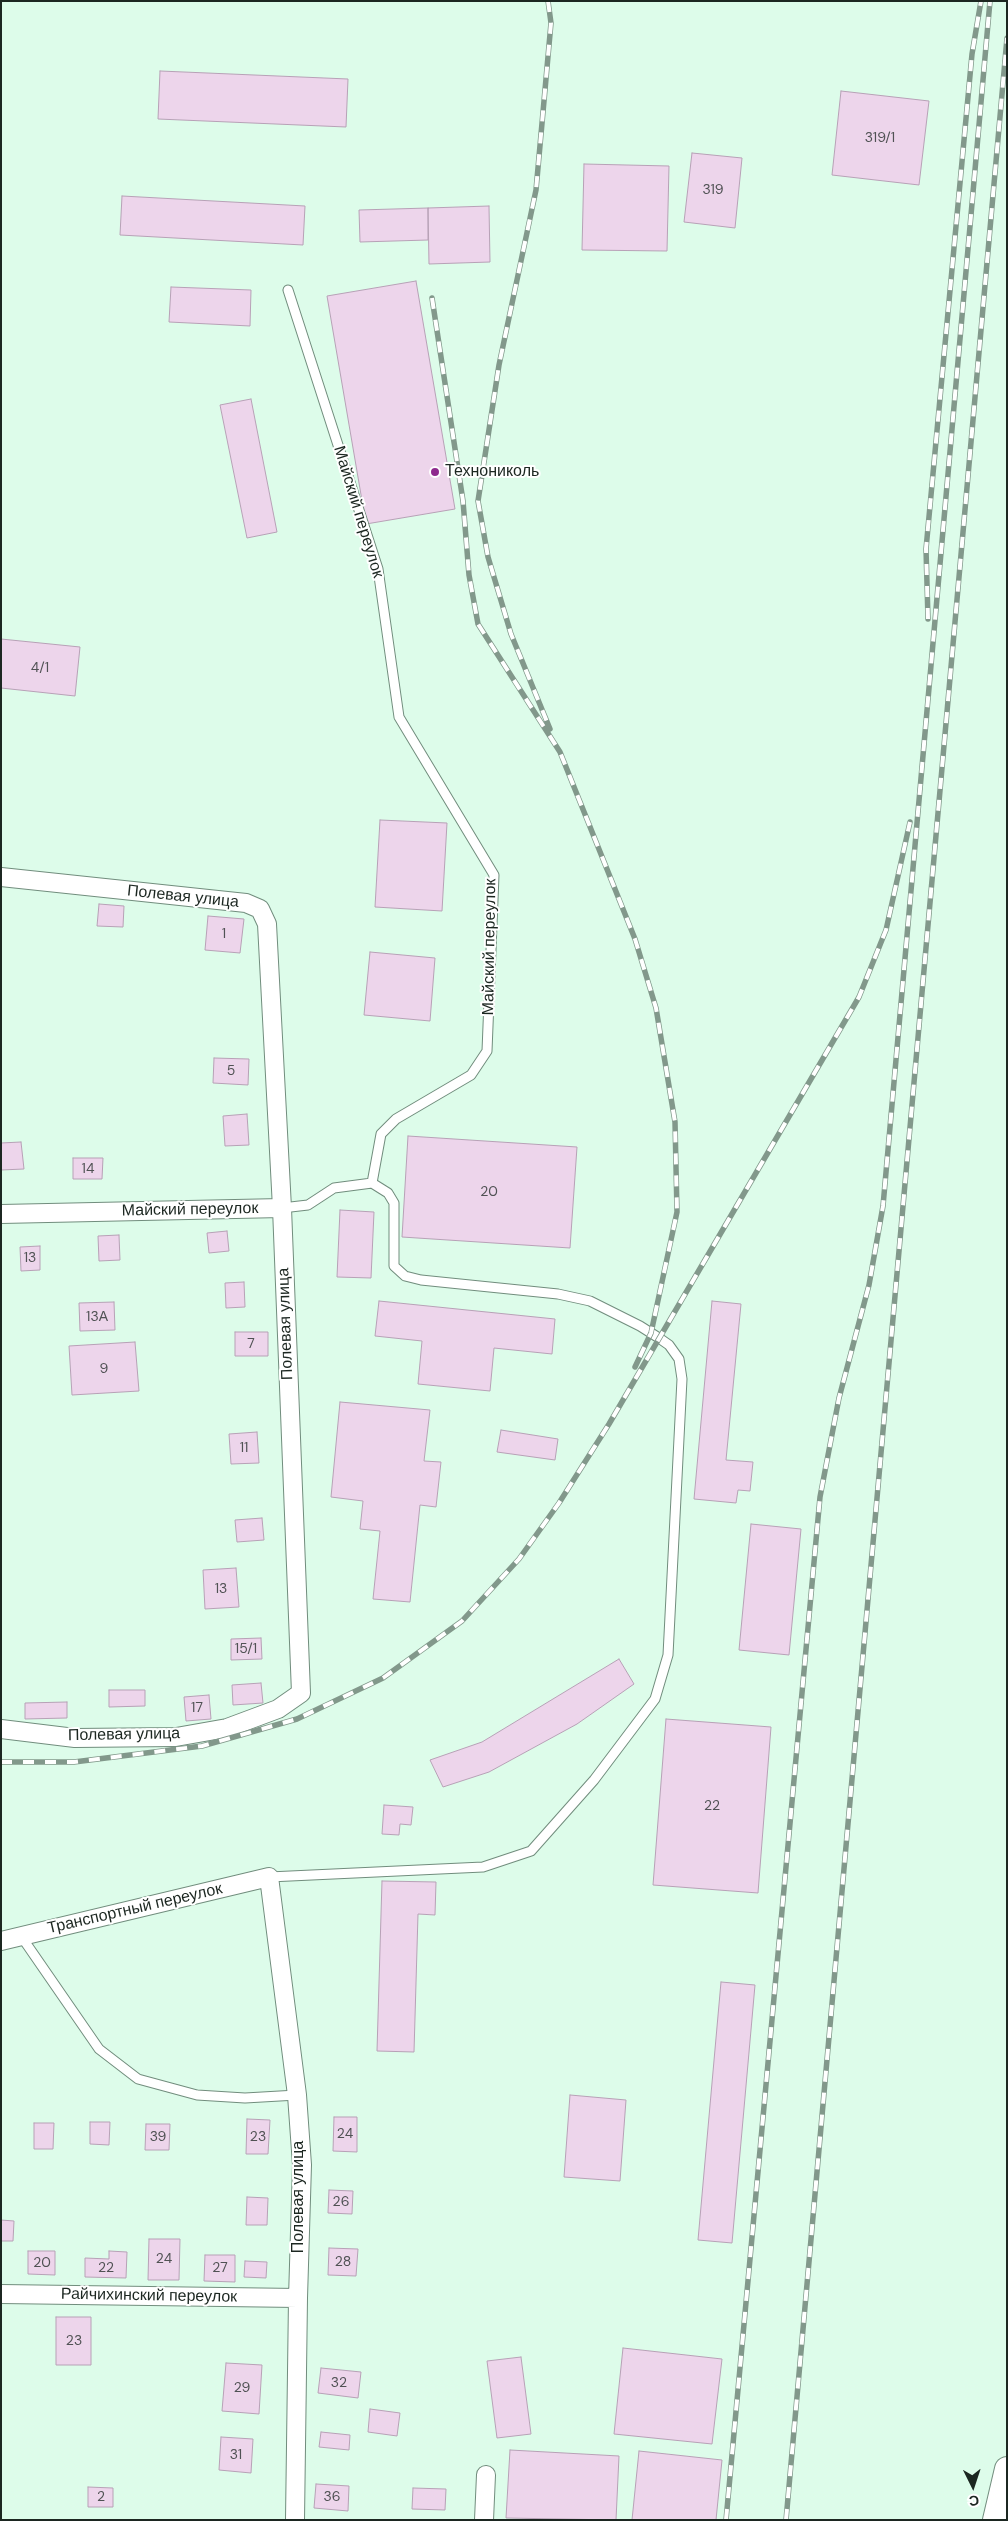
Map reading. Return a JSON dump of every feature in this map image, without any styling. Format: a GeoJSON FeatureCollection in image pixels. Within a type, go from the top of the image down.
{"type":"FeatureCollection","features":[{"type":"Feature","properties":{"kind":"main road"},"geometry":{"type":"LineString","coordinates":[[995,2520],[1007,2469]]}},
{"type":"Feature","properties":{"kind":"street","name":"Полевая улица"},"geometry":{"type":"LineString","coordinates":[[1,877],[246,903],[260,909],[267,924],[282,1208],[301,1692],[278,1709],[227,1728],[176,1737],[75,1738],[1,1729]]}},
{"type":"Feature","properties":{"kind":"street","name":"Майский переулок"},"geometry":{"type":"LineString","coordinates":[[1,1214],[282,1208]]}},
{"type":"Feature","properties":{"kind":"street","name":"Полевая улица"},"geometry":{"type":"LineString","coordinates":[[269,1877],[297,2095],[302,2165],[295,2520]]}},
{"type":"Feature","properties":{"kind":"street","name":"Транспортный переулок"},"geometry":{"type":"LineString","coordinates":[[1,1941],[269,1877]]}},
{"type":"Feature","properties":{"kind":"street","name":"Райчихинский переулок"},"geometry":{"type":"LineString","coordinates":[[1,2294],[298,2298]]}},
{"type":"Feature","properties":{"kind":"street"},"geometry":{"type":"LineString","coordinates":[[484,2520],[486,2475]]}},
{"type":"Feature","properties":{"kind":"lane","name":"Майский переулок"},"geometry":{"type":"LineString","coordinates":[[282,1208],[308,1206],[334,1188],[372,1183],[381,1134],[396,1119],[471,1075],[487,1051],[494,876],[399,718],[378,569],[288,290]]}},
{"type":"Feature","properties":{"kind":"lane"},"geometry":{"type":"LineString","coordinates":[[269,1877],[483,1867],[531,1851],[594,1780],[655,1699],[668,1654],[682,1379],[679,1359],[669,1346],[659,1338],[640,1326],[590,1301],[558,1294],[421,1280],[405,1276],[394,1266],[394,1203],[388,1193],[372,1183]]}},
{"type":"Feature","properties":{"kind":"lane"},"geometry":{"type":"LineString","coordinates":[[21,1936],[99,2049],[138,2079],[197,2095],[245,2098],[297,2095]]}},
{"type":"Feature","properties":{"kind":"building"},"geometry":{"type":"Polygon","coordinates":[[[160,71],[348,79],[346,127],[158,119],[160,71]]]}},
{"type":"Feature","properties":{"kind":"building"},"geometry":{"type":"Polygon","coordinates":[[[841,91],[929,101],[919,185],[832,175],[841,91]]]}},
{"type":"Feature","properties":{"kind":"building"},"geometry":{"type":"Polygon","coordinates":[[[692,153],[742,158],[735,228],[684,222],[692,153]]]}},
{"type":"Feature","properties":{"kind":"building"},"geometry":{"type":"Polygon","coordinates":[[[584,164],[669,166],[667,251],[582,250],[584,164]]]}},
{"type":"Feature","properties":{"kind":"building"},"geometry":{"type":"Polygon","coordinates":[[[122,196],[305,206],[303,245],[120,235],[122,196]]]}},
{"type":"Feature","properties":{"kind":"building"},"geometry":{"type":"Polygon","coordinates":[[[489,206],[490,262],[429,264],[428,208],[489,206]]]}},
{"type":"Feature","properties":{"kind":"building"},"geometry":{"type":"Polygon","coordinates":[[[428,208],[428,240],[360,242],[359,210],[428,208]]]}},
{"type":"Feature","properties":{"kind":"building"},"geometry":{"type":"Polygon","coordinates":[[[416,281],[455,509],[366,524],[327,296],[416,281]]]}},
{"type":"Feature","properties":{"kind":"building"},"geometry":{"type":"Polygon","coordinates":[[[171,287],[251,290],[250,326],[169,322],[171,287]]]}},
{"type":"Feature","properties":{"kind":"building"},"geometry":{"type":"Polygon","coordinates":[[[251,399],[277,532],[247,538],[220,405],[251,399]]]}},
{"type":"Feature","properties":{"kind":"building"},"geometry":{"type":"Polygon","coordinates":[[[1,639],[80,647],[75,696],[1,688],[1,639]]]}},
{"type":"Feature","properties":{"kind":"building"},"geometry":{"type":"Polygon","coordinates":[[[380,820],[447,823],[442,911],[375,907],[380,820]]]}},
{"type":"Feature","properties":{"kind":"building"},"geometry":{"type":"Polygon","coordinates":[[[99,904],[124,906],[123,927],[97,926],[99,904]]]}},
{"type":"Feature","properties":{"kind":"building"},"geometry":{"type":"Polygon","coordinates":[[[208,916],[244,919],[240,953],[205,950],[208,916]]]}},
{"type":"Feature","properties":{"kind":"building"},"geometry":{"type":"Polygon","coordinates":[[[370,952],[435,958],[430,1021],[364,1015],[370,952]]]}},
{"type":"Feature","properties":{"kind":"building"},"geometry":{"type":"Polygon","coordinates":[[[214,1058],[249,1059],[248,1085],[213,1083],[214,1058]]]}},
{"type":"Feature","properties":{"kind":"building"},"geometry":{"type":"Polygon","coordinates":[[[247,1114],[249,1145],[225,1146],[223,1116],[247,1114]]]}},
{"type":"Feature","properties":{"kind":"building"},"geometry":{"type":"Polygon","coordinates":[[[408,1136],[577,1147],[570,1248],[402,1237],[408,1136]]]}},
{"type":"Feature","properties":{"kind":"building"},"geometry":{"type":"Polygon","coordinates":[[[21,1142],[24,1169],[1,1170],[1,1143],[21,1142]]]}},
{"type":"Feature","properties":{"kind":"building"},"geometry":{"type":"Polygon","coordinates":[[[73,1158],[103,1158],[102,1179],[73,1179],[73,1158]]]}},
{"type":"Feature","properties":{"kind":"building"},"geometry":{"type":"Polygon","coordinates":[[[340,1210],[374,1212],[371,1278],[337,1277],[340,1210]]]}},
{"type":"Feature","properties":{"kind":"building"},"geometry":{"type":"Polygon","coordinates":[[[227,1231],[229,1251],[209,1253],[207,1233],[227,1231]]]}},
{"type":"Feature","properties":{"kind":"building"},"geometry":{"type":"Polygon","coordinates":[[[119,1235],[120,1260],[99,1261],[98,1236],[119,1235]]]}},
{"type":"Feature","properties":{"kind":"building"},"geometry":{"type":"Polygon","coordinates":[[[40,1246],[40,1270],[21,1271],[20,1247],[40,1246]]]}},
{"type":"Feature","properties":{"kind":"building"},"geometry":{"type":"Polygon","coordinates":[[[244,1282],[245,1307],[226,1308],[225,1283],[244,1282]]]}},
{"type":"Feature","properties":{"kind":"building"},"geometry":{"type":"Polygon","coordinates":[[[379,1301],[555,1319],[552,1354],[494,1348],[490,1391],[418,1384],[422,1341],[375,1336],[379,1301]]]}},
{"type":"Feature","properties":{"kind":"building"},"geometry":{"type":"Polygon","coordinates":[[[712,1301],[741,1304],[726,1460],[753,1462],[750,1491],[738,1490],[736,1503],[694,1499],[712,1301]]]}},
{"type":"Feature","properties":{"kind":"building"},"geometry":{"type":"Polygon","coordinates":[[[114,1302],[115,1330],[80,1331],[79,1303],[114,1302]]]}},
{"type":"Feature","properties":{"kind":"building"},"geometry":{"type":"Polygon","coordinates":[[[235,1332],[268,1332],[268,1356],[235,1356],[235,1332]]]}},
{"type":"Feature","properties":{"kind":"building"},"geometry":{"type":"Polygon","coordinates":[[[135,1342],[139,1391],[72,1395],[69,1346],[135,1342]]]}},
{"type":"Feature","properties":{"kind":"building"},"geometry":{"type":"Polygon","coordinates":[[[340,1402],[430,1410],[424,1461],[441,1462],[436,1507],[420,1505],[410,1602],[373,1599],[380,1531],[360,1529],[363,1501],[331,1497],[340,1402]]]}},
{"type":"Feature","properties":{"kind":"building"},"geometry":{"type":"Polygon","coordinates":[[[501,1430],[558,1439],[555,1460],[497,1452],[501,1430]]]}},
{"type":"Feature","properties":{"kind":"building"},"geometry":{"type":"Polygon","coordinates":[[[257,1432],[259,1463],[231,1464],[229,1434],[257,1432]]]}},
{"type":"Feature","properties":{"kind":"building"},"geometry":{"type":"Polygon","coordinates":[[[262,1518],[264,1540],[237,1542],[235,1520],[262,1518]]]}},
{"type":"Feature","properties":{"kind":"building"},"geometry":{"type":"Polygon","coordinates":[[[751,1524],[801,1529],[789,1655],[739,1650],[751,1524]]]}},
{"type":"Feature","properties":{"kind":"building"},"geometry":{"type":"Polygon","coordinates":[[[236,1568],[239,1607],[205,1609],[203,1570],[236,1568]]]}},
{"type":"Feature","properties":{"kind":"building"},"geometry":{"type":"Polygon","coordinates":[[[261,1638],[262,1659],[231,1660],[231,1639],[261,1638]]]}},
{"type":"Feature","properties":{"kind":"building"},"geometry":{"type":"Polygon","coordinates":[[[619,1659],[634,1684],[577,1724],[489,1772],[443,1787],[430,1760],[482,1742],[619,1659]]]}},
{"type":"Feature","properties":{"kind":"building"},"geometry":{"type":"Polygon","coordinates":[[[261,1683],[263,1703],[233,1705],[232,1685],[261,1683]]]}},
{"type":"Feature","properties":{"kind":"building"},"geometry":{"type":"Polygon","coordinates":[[[109,1690],[145,1690],[145,1706],[109,1707],[109,1690]]]}},
{"type":"Feature","properties":{"kind":"building"},"geometry":{"type":"Polygon","coordinates":[[[209,1695],[211,1719],[186,1721],[184,1697],[209,1695]]]}},
{"type":"Feature","properties":{"kind":"building"},"geometry":{"type":"Polygon","coordinates":[[[67,1702],[67,1718],[25,1719],[25,1703],[67,1702]]]}},
{"type":"Feature","properties":{"kind":"building"},"geometry":{"type":"Polygon","coordinates":[[[666,1719],[771,1727],[758,1893],[653,1885],[666,1719]]]}},
{"type":"Feature","properties":{"kind":"building"},"geometry":{"type":"Polygon","coordinates":[[[384,1805],[413,1807],[411,1825],[400,1824],[399,1835],[382,1834],[384,1805]]]}},
{"type":"Feature","properties":{"kind":"building"},"geometry":{"type":"Polygon","coordinates":[[[382,1881],[436,1882],[435,1915],[418,1914],[414,2052],[377,2051],[382,1881]]]}},
{"type":"Feature","properties":{"kind":"building"},"geometry":{"type":"Polygon","coordinates":[[[721,1982],[755,1985],[732,2243],[698,2240],[721,1982]]]}},
{"type":"Feature","properties":{"kind":"building"},"geometry":{"type":"Polygon","coordinates":[[[570,2095],[626,2100],[620,2181],[564,2177],[570,2095]]]}},
{"type":"Feature","properties":{"kind":"building"},"geometry":{"type":"Polygon","coordinates":[[[334,2117],[357,2117],[357,2152],[333,2151],[334,2117]]]}},
{"type":"Feature","properties":{"kind":"building"},"geometry":{"type":"Polygon","coordinates":[[[247,2119],[270,2120],[268,2154],[246,2154],[247,2119]]]}},
{"type":"Feature","properties":{"kind":"building"},"geometry":{"type":"Polygon","coordinates":[[[90,2122],[110,2122],[109,2145],[90,2144],[90,2122]]]}},
{"type":"Feature","properties":{"kind":"building"},"geometry":{"type":"Polygon","coordinates":[[[34,2123],[54,2123],[53,2149],[34,2149],[34,2123]]]}},
{"type":"Feature","properties":{"kind":"building"},"geometry":{"type":"Polygon","coordinates":[[[146,2124],[170,2124],[169,2150],[145,2150],[146,2124]]]}},
{"type":"Feature","properties":{"kind":"building"},"geometry":{"type":"Polygon","coordinates":[[[329,2190],[353,2191],[352,2214],[328,2213],[329,2190]]]}},
{"type":"Feature","properties":{"kind":"building"},"geometry":{"type":"Polygon","coordinates":[[[247,2197],[268,2198],[267,2225],[246,2225],[247,2197]]]}},
{"type":"Feature","properties":{"kind":"building"},"geometry":{"type":"Polygon","coordinates":[[[1,2220],[14,2221],[13,2241],[1,2241],[1,2220]]]}},
{"type":"Feature","properties":{"kind":"building"},"geometry":{"type":"Polygon","coordinates":[[[149,2239],[180,2239],[179,2280],[148,2280],[149,2239]]]}},
{"type":"Feature","properties":{"kind":"building"},"geometry":{"type":"Polygon","coordinates":[[[329,2248],[358,2249],[356,2276],[328,2275],[329,2248]]]}},
{"type":"Feature","properties":{"kind":"building"},"geometry":{"type":"Polygon","coordinates":[[[28,2251],[55,2251],[55,2275],[28,2274],[28,2251]]]}},
{"type":"Feature","properties":{"kind":"building"},"geometry":{"type":"Polygon","coordinates":[[[109,2251],[127,2252],[126,2278],[85,2277],[85,2258],[109,2259],[109,2251]]]}},
{"type":"Feature","properties":{"kind":"building"},"geometry":{"type":"Polygon","coordinates":[[[205,2255],[235,2255],[235,2282],[204,2281],[205,2255]]]}},
{"type":"Feature","properties":{"kind":"building"},"geometry":{"type":"Polygon","coordinates":[[[245,2261],[267,2262],[266,2278],[244,2277],[245,2261]]]}},
{"type":"Feature","properties":{"kind":"building"},"geometry":{"type":"Polygon","coordinates":[[[56,2317],[91,2317],[91,2365],[56,2365],[56,2317]]]}},
{"type":"Feature","properties":{"kind":"building"},"geometry":{"type":"Polygon","coordinates":[[[623,2348],[722,2359],[712,2444],[614,2434],[623,2348]]]}},
{"type":"Feature","properties":{"kind":"building"},"geometry":{"type":"Polygon","coordinates":[[[521,2357],[531,2434],[497,2438],[487,2361],[521,2357]]]}},
{"type":"Feature","properties":{"kind":"building"},"geometry":{"type":"Polygon","coordinates":[[[226,2363],[262,2365],[259,2414],[222,2411],[226,2363]]]}},
{"type":"Feature","properties":{"kind":"building"},"geometry":{"type":"Polygon","coordinates":[[[321,2368],[361,2372],[358,2398],[318,2393],[321,2368]]]}},
{"type":"Feature","properties":{"kind":"building"},"geometry":{"type":"Polygon","coordinates":[[[370,2409],[400,2413],[397,2436],[368,2432],[370,2409]]]}},
{"type":"Feature","properties":{"kind":"building"},"geometry":{"type":"Polygon","coordinates":[[[321,2432],[350,2435],[349,2450],[319,2447],[321,2432]]]}},
{"type":"Feature","properties":{"kind":"building"},"geometry":{"type":"Polygon","coordinates":[[[221,2437],[253,2439],[251,2473],[219,2470],[221,2437]]]}},
{"type":"Feature","properties":{"kind":"building"},"geometry":{"type":"Polygon","coordinates":[[[510,2450],[619,2456],[616,2520],[506,2518],[510,2450]]]}},
{"type":"Feature","properties":{"kind":"building"},"geometry":{"type":"Polygon","coordinates":[[[639,2451],[722,2460],[716,2520],[632,2520],[639,2451]]]}},
{"type":"Feature","properties":{"kind":"building"},"geometry":{"type":"Polygon","coordinates":[[[316,2484],[349,2486],[348,2511],[314,2508],[316,2484]]]}},
{"type":"Feature","properties":{"kind":"building"},"geometry":{"type":"Polygon","coordinates":[[[88,2487],[113,2488],[113,2507],[88,2507],[88,2487]]]}},
{"type":"Feature","properties":{"kind":"building"},"geometry":{"type":"Polygon","coordinates":[[[413,2488],[446,2489],[445,2510],[412,2509],[413,2488]]]}},
{"type":"Feature","properties":{"kind":"railway"},"geometry":{"type":"LineString","coordinates":[[548,1],[551,23],[536,190],[499,365],[478,501],[488,557],[511,634],[550,729]]}},
{"type":"Feature","properties":{"kind":"railway"},"geometry":{"type":"LineString","coordinates":[[928,619],[926,549],[972,54],[981,1]]}},
{"type":"Feature","properties":{"kind":"railway"},"geometry":{"type":"LineString","coordinates":[[726,2520],[820,1497],[839,1398],[869,1285],[883,1206],[990,1]]}},
{"type":"Feature","properties":{"kind":"railway"},"geometry":{"type":"LineString","coordinates":[[786,2520],[1007,38]]}},
{"type":"Feature","properties":{"kind":"railway"},"geometry":{"type":"LineString","coordinates":[[432,298],[463,501],[469,575],[478,624],[560,752],[635,939],[656,1008],[675,1122],[677,1212],[651,1333],[635,1367]]}},
{"type":"Feature","properties":{"kind":"railway"},"geometry":{"type":"LineString","coordinates":[[1,1762],[74,1762],[202,1746],[297,1719],[383,1678],[462,1621],[519,1559],[559,1503],[609,1424],[859,997],[886,930],[910,822]]}},
{"type":"Feature","properties":{"kind":"place","name":"Технониколь"},"geometry":{"type":"Point","coordinates":[435,472]}}]}
